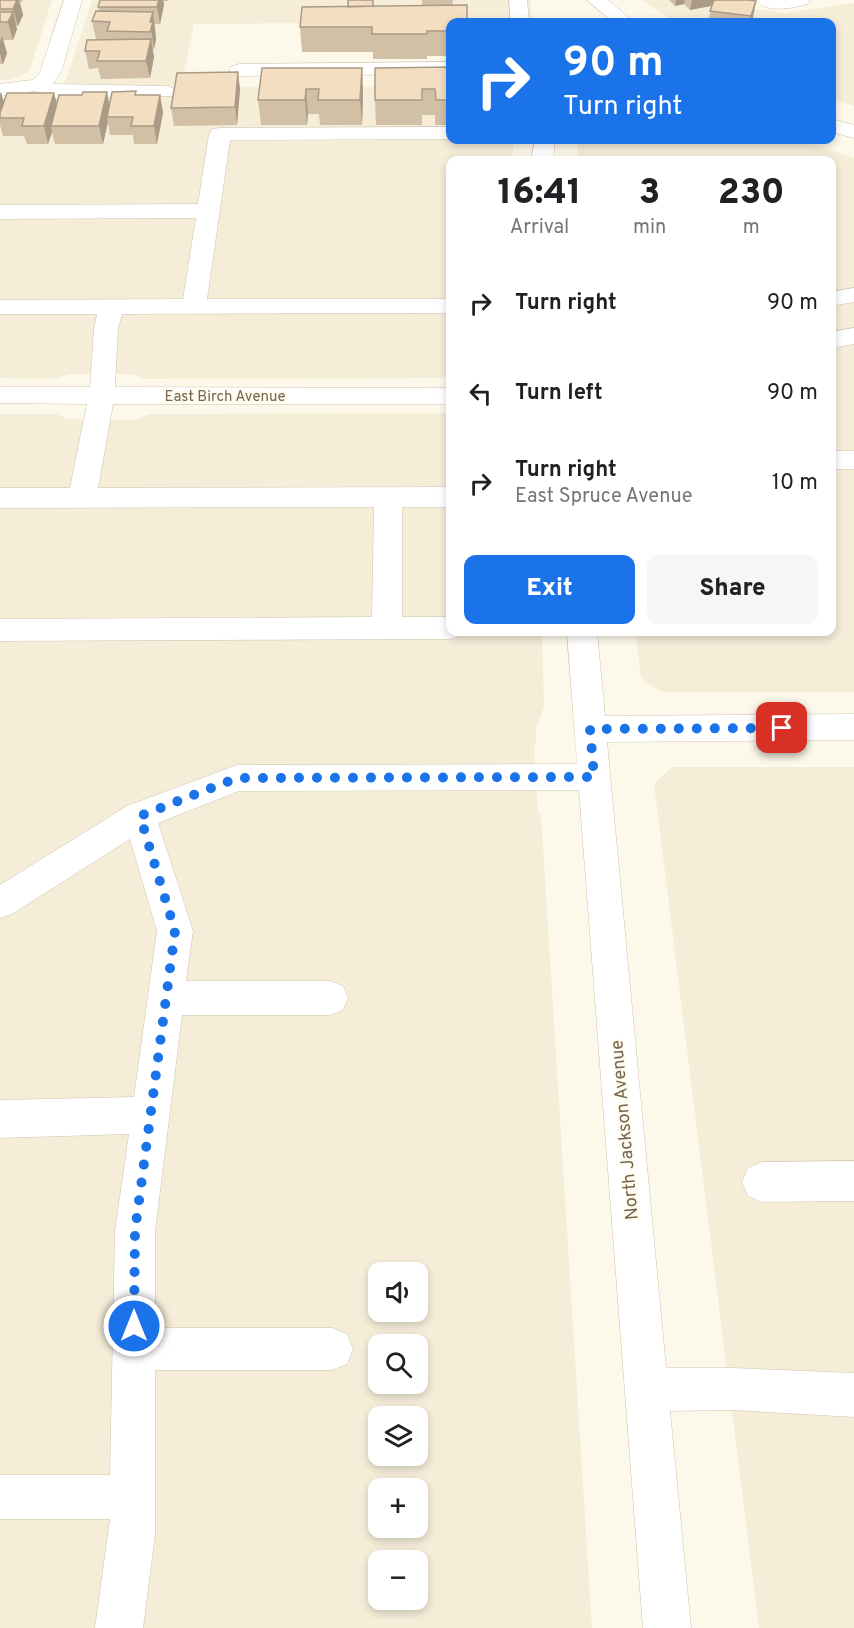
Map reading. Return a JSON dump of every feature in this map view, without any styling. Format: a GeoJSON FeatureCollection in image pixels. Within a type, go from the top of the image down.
{"type":"FeatureCollection","features":[{"type":"Feature","properties":{"kind":"street"},"geometry":{"type":"LineString","coordinates":[[0,90],[38,85],[48,78],[74,0]]}},
{"type":"Feature","properties":{"kind":"street"},"geometry":{"type":"LineString","coordinates":[[518,0],[520,18]]}},
{"type":"Feature","properties":{"kind":"street"},"geometry":{"type":"LineString","coordinates":[[596,0],[619,18]]}},
{"type":"Feature","properties":{"kind":"street"},"geometry":{"type":"LineString","coordinates":[[769,2],[801,0]]}},
{"type":"Feature","properties":{"kind":"street"},"geometry":{"type":"LineString","coordinates":[[239,70],[446,68]]}},
{"type":"Feature","properties":{"kind":"street"},"geometry":{"type":"LineString","coordinates":[[38,85],[53,92],[166,92]]}},
{"type":"Feature","properties":{"kind":"street"},"geometry":{"type":"LineString","coordinates":[[836,127],[854,132]]}},
{"type":"Feature","properties":{"kind":"street"},"geometry":{"type":"LineString","coordinates":[[194,306],[220,134],[446,133]]}},
{"type":"Feature","properties":{"kind":"street"},"geometry":{"type":"LineString","coordinates":[[0,212],[208,211]]}},
{"type":"Feature","properties":{"kind":"street"},"geometry":{"type":"LineString","coordinates":[[836,297],[854,295]]}},
{"type":"Feature","properties":{"kind":"street"},"geometry":{"type":"LineString","coordinates":[[0,308],[446,306]]}},
{"type":"Feature","properties":{"kind":"street"},"geometry":{"type":"LineString","coordinates":[[82,498],[102,395],[106,329],[111,307]]}},
{"type":"Feature","properties":{"kind":"street"},"geometry":{"type":"LineString","coordinates":[[836,339],[854,336]]}},
{"type":"Feature","properties":{"kind":"street","name":"East Birch Avenue"},"geometry":{"type":"LineString","coordinates":[[0,395],[446,396]]}},
{"type":"Feature","properties":{"kind":"street"},"geometry":{"type":"LineString","coordinates":[[836,460],[854,460]]}},
{"type":"Feature","properties":{"kind":"street"},"geometry":{"type":"LineString","coordinates":[[387,628],[388,497]]}},
{"type":"Feature","properties":{"kind":"street"},"geometry":{"type":"LineString","coordinates":[[0,498],[446,497]]}},
{"type":"Feature","properties":{"kind":"street"},"geometry":{"type":"LineString","coordinates":[[0,630],[446,628]]}},
{"type":"Feature","properties":{"kind":"street","name":"North Jackson Avenue"},"geometry":{"type":"LineString","coordinates":[[582,636],[667,1628]]}},
{"type":"Feature","properties":{"kind":"street"},"geometry":{"type":"LineString","coordinates":[[590,729],[854,728]]}},
{"type":"Feature","properties":{"kind":"street"},"geometry":{"type":"LineString","coordinates":[[0,903],[140,816],[237,778],[594,777]]}},
{"type":"Feature","properties":{"kind":"street"},"geometry":{"type":"LineString","coordinates":[[119,1628],[132,1534],[135,1231],[175,931],[140,816]]}},
{"type":"Feature","properties":{"kind":"street"},"geometry":{"type":"LineString","coordinates":[[166,998],[330,998]]}},
{"type":"Feature","properties":{"kind":"street"},"geometry":{"type":"LineString","coordinates":[[0,1119],[150,1115]]}},
{"type":"Feature","properties":{"kind":"street"},"geometry":{"type":"LineString","coordinates":[[762,1182],[854,1181]]}},
{"type":"Feature","properties":{"kind":"street"},"geometry":{"type":"LineString","coordinates":[[134,1349],[332,1349]]}},
{"type":"Feature","properties":{"kind":"street"},"geometry":{"type":"LineString","coordinates":[[647,1390],[732,1389],[854,1395]]}},
{"type":"Feature","properties":{"kind":"street"},"geometry":{"type":"LineString","coordinates":[[0,1497],[132,1497]]}},
{"type":"Feature","properties":{"kind":"shaded area"},"geometry":{"type":"Polygon","coordinates":[[[0,0],[52,0],[29,72],[10,80],[0,80],[0,0]]]}},
{"type":"Feature","properties":{"kind":"shaded area"},"geometry":{"type":"Polygon","coordinates":[[[92,0],[530,0],[532,18],[446,18],[446,22],[194,24],[181,87],[446,86],[446,144],[514,144],[512,156],[446,156],[446,378],[143,379],[132,374],[69,374],[56,379],[0,378],[0,99],[37,96],[60,86],[66,80],[92,0]]]}},
{"type":"Feature","properties":{"kind":"shaded area"},"geometry":{"type":"Polygon","coordinates":[[[642,0],[742,0],[756,9],[785,13],[854,3],[854,106],[836,100],[836,18],[669,18],[642,0]]]}},
{"type":"Feature","properties":{"kind":"shaded area"},"geometry":{"type":"Polygon","coordinates":[[[578,144],[813,144],[854,158],[854,692],[661,692],[641,678],[636,636],[836,636],[836,156],[577,156],[578,144]]]}},
{"type":"Feature","properties":{"kind":"shaded area"},"geometry":{"type":"Polygon","coordinates":[[[446,413],[446,636],[542,636],[544,707],[536,729],[534,746],[538,813],[541,814],[592,1628],[0,1628],[0,414],[57,414],[66,419],[136,420],[148,414],[446,413]]]}},
{"type":"Feature","properties":{"kind":"shaded area"},"geometry":{"type":"Polygon","coordinates":[[[672,767],[854,767],[854,1628],[759,1628],[654,784],[672,767]]]}},
{"type":"Feature","properties":{"kind":"building"},"geometry":{"type":"Polygon","coordinates":[[[0,0],[17,0],[13,9],[0,9],[0,0]]]}},
{"type":"Feature","properties":{"kind":"building"},"geometry":{"type":"Polygon","coordinates":[[[100,0],[159,0],[157,7],[98,7],[100,0]]]}},
{"type":"Feature","properties":{"kind":"building"},"geometry":{"type":"Polygon","coordinates":[[[348,0],[373,0],[373,6],[348,7],[348,0]]]}},
{"type":"Feature","properties":{"kind":"building"},"geometry":{"type":"Polygon","coordinates":[[[714,0],[756,1],[751,16],[710,11],[714,0]]]}},
{"type":"Feature","properties":{"kind":"building"},"geometry":{"type":"Polygon","coordinates":[[[467,5],[467,18],[446,18],[446,31],[427,31],[427,34],[372,34],[372,27],[300,27],[302,7],[467,5]]]}},
{"type":"Feature","properties":{"kind":"building"},"geometry":{"type":"Polygon","coordinates":[[[96,11],[153,12],[150,22],[153,22],[150,32],[107,31],[110,22],[92,21],[96,11]]]}},
{"type":"Feature","properties":{"kind":"building"},"geometry":{"type":"Polygon","coordinates":[[[0,12],[13,12],[8,22],[0,22],[0,12]]]}},
{"type":"Feature","properties":{"kind":"building"},"geometry":{"type":"Polygon","coordinates":[[[151,39],[146,61],[97,61],[100,51],[85,51],[87,40],[151,39]]]}},
{"type":"Feature","properties":{"kind":"building"},"geometry":{"type":"Polygon","coordinates":[[[446,67],[446,100],[436,100],[435,89],[422,89],[422,100],[375,100],[375,68],[446,67]]]}},
{"type":"Feature","properties":{"kind":"building"},"geometry":{"type":"Polygon","coordinates":[[[262,68],[362,68],[360,100],[318,100],[319,89],[306,89],[305,100],[258,100],[262,68]]]}},
{"type":"Feature","properties":{"kind":"building"},"geometry":{"type":"Polygon","coordinates":[[[238,72],[235,107],[171,108],[177,73],[238,72]]]}},
{"type":"Feature","properties":{"kind":"building"},"geometry":{"type":"Polygon","coordinates":[[[136,91],[135,95],[160,95],[154,126],[131,126],[133,117],[107,117],[112,92],[136,91]]]}},
{"type":"Feature","properties":{"kind":"building"},"geometry":{"type":"Polygon","coordinates":[[[83,92],[107,92],[99,126],[51,126],[59,95],[82,95],[83,92]]]}},
{"type":"Feature","properties":{"kind":"building"},"geometry":{"type":"Polygon","coordinates":[[[7,93],[54,93],[44,126],[22,126],[24,118],[0,118],[7,93]]]}},
{"type":"Feature","properties":{"kind":"route"},"geometry":{"type":"LineString","coordinates":[[134,1326],[135,1231],[175,931],[140,816],[237,778],[594,777],[590,729],[782,728]]}}]}
